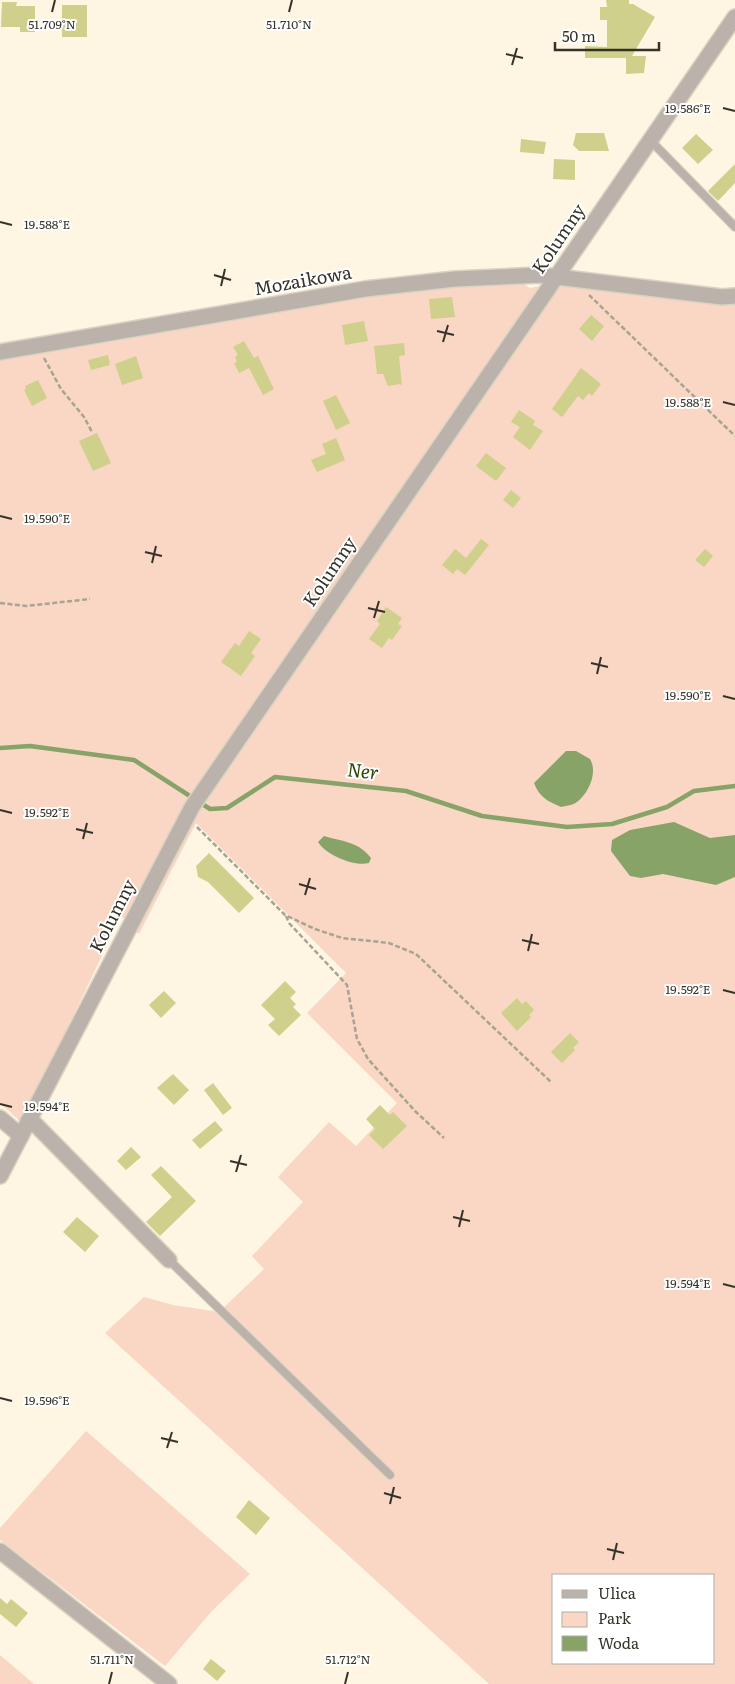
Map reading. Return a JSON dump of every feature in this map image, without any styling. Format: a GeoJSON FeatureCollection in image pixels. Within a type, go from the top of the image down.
{"type":"FeatureCollection","features":[{"type":"Feature","properties":{"kind":"street","name":"Kolumny"},"geometry":{"type":"LineString","coordinates":[[0,1176],[189,812],[735,17]]}},
{"type":"Feature","properties":{"kind":"street","name":"Mozaikowa"},"geometry":{"type":"LineString","coordinates":[[0,352],[366,289],[455,279],[524,274],[735,296]]}},
{"type":"Feature","properties":{"kind":"street"},"geometry":{"type":"LineString","coordinates":[[0,1118],[21,1136]]}},
{"type":"Feature","properties":{"kind":"street"},"geometry":{"type":"LineString","coordinates":[[28,1121],[35,1124],[168,1260]]}},
{"type":"Feature","properties":{"kind":"street"},"geometry":{"type":"LineString","coordinates":[[0,1551],[170,1684]]}},
{"type":"Feature","properties":{"kind":"lane"},"geometry":{"type":"LineString","coordinates":[[650,140],[735,227]]}},
{"type":"Feature","properties":{"kind":"lane"},"geometry":{"type":"LineString","coordinates":[[168,1260],[390,1475]]}},
{"type":"Feature","properties":{"kind":"path"},"geometry":{"type":"LineString","coordinates":[[574,280],[735,436]]}},
{"type":"Feature","properties":{"kind":"path"},"geometry":{"type":"LineString","coordinates":[[40,346],[42,355],[61,389],[84,417],[92,432]]}},
{"type":"Feature","properties":{"kind":"path"},"geometry":{"type":"LineString","coordinates":[[0,603],[26,606],[90,599]]}},
{"type":"Feature","properties":{"kind":"path"},"geometry":{"type":"LineString","coordinates":[[189,812],[286,914],[315,929],[342,938],[389,942],[416,954],[552,1083]]}},
{"type":"Feature","properties":{"kind":"path"},"geometry":{"type":"LineString","coordinates":[[286,914],[289,923],[347,985],[357,1039],[368,1059],[415,1111],[444,1138]]}},
{"type":"Feature","properties":{"kind":"green space"},"geometry":{"type":"Polygon","coordinates":[[[572,280],[735,299],[735,1684],[489,1684],[105,1333],[144,1297],[173,1305],[219,1312],[264,1269],[252,1256],[303,1202],[278,1177],[329,1122],[356,1146],[397,1103],[307,1013],[346,973],[196,823],[139,934],[121,916],[22,1123],[0,1103],[0,358],[342,299],[481,282],[522,283],[530,288],[572,280]]]}},
{"type":"Feature","properties":{"kind":"green space"},"geometry":{"type":"Polygon","coordinates":[[[86,1431],[250,1574],[211,1612],[165,1666],[0,1540],[0,1528],[86,1431]]]}},
{"type":"Feature","properties":{"kind":"green space"},"geometry":{"type":"Polygon","coordinates":[[[0,1655],[34,1684],[0,1684],[0,1655]]]}},
{"type":"Feature","properties":{"kind":"water"},"geometry":{"type":"Polygon","coordinates":[[[566,751],[576,751],[590,759],[593,776],[585,793],[577,802],[561,807],[545,798],[534,783],[566,751]]]}},
{"type":"Feature","properties":{"kind":"water"},"geometry":{"type":"Polygon","coordinates":[[[674,822],[710,838],[735,835],[735,877],[716,885],[663,874],[641,878],[630,876],[611,851],[612,840],[630,830],[674,822]]]}},
{"type":"Feature","properties":{"kind":"water"},"geometry":{"type":"Polygon","coordinates":[[[324,836],[361,848],[371,858],[369,863],[348,862],[327,851],[318,842],[324,836]]]}},
{"type":"Feature","properties":{"kind":"building"},"geometry":{"type":"Polygon","coordinates":[[[606,0],[629,0],[629,4],[633,4],[655,17],[632,56],[646,56],[644,73],[626,74],[626,58],[585,58],[585,46],[607,47],[607,20],[600,20],[600,7],[607,7],[606,0]]]}},
{"type":"Feature","properties":{"kind":"building"},"geometry":{"type":"Polygon","coordinates":[[[2,2],[17,2],[16,6],[35,6],[35,32],[20,32],[20,27],[1,27],[2,2]]]}},
{"type":"Feature","properties":{"kind":"building"},"geometry":{"type":"Polygon","coordinates":[[[62,5],[87,5],[87,37],[62,37],[62,5]]]}},
{"type":"Feature","properties":{"kind":"building"},"geometry":{"type":"Polygon","coordinates":[[[576,133],[604,133],[609,151],[579,151],[573,145],[576,133]]]}},
{"type":"Feature","properties":{"kind":"building"},"geometry":{"type":"Polygon","coordinates":[[[696,134],[713,150],[698,164],[682,148],[696,134]]]}},
{"type":"Feature","properties":{"kind":"building"},"geometry":{"type":"Polygon","coordinates":[[[521,139],[546,142],[544,154],[520,152],[521,139]]]}},
{"type":"Feature","properties":{"kind":"building"},"geometry":{"type":"Polygon","coordinates":[[[554,159],[575,160],[575,180],[553,179],[554,159]]]}},
{"type":"Feature","properties":{"kind":"building"},"geometry":{"type":"Polygon","coordinates":[[[735,164],[735,183],[718,201],[708,191],[735,164]]]}},
{"type":"Feature","properties":{"kind":"building"},"geometry":{"type":"Polygon","coordinates":[[[452,297],[455,317],[431,319],[429,299],[452,297]]]}},
{"type":"Feature","properties":{"kind":"building"},"geometry":{"type":"Polygon","coordinates":[[[591,315],[604,326],[592,341],[579,329],[591,315]]]}},
{"type":"Feature","properties":{"kind":"building"},"geometry":{"type":"Polygon","coordinates":[[[364,321],[368,341],[345,345],[342,325],[364,321]]]}},
{"type":"Feature","properties":{"kind":"building"},"geometry":{"type":"Polygon","coordinates":[[[244,341],[254,358],[258,356],[274,389],[263,395],[249,368],[239,373],[234,363],[237,362],[235,357],[238,355],[233,347],[244,341]]]}},
{"type":"Feature","properties":{"kind":"building"},"geometry":{"type":"Polygon","coordinates":[[[404,343],[405,355],[399,356],[402,386],[400,384],[388,386],[383,374],[377,374],[374,346],[404,343]]]}},
{"type":"Feature","properties":{"kind":"building"},"geometry":{"type":"Polygon","coordinates":[[[108,355],[110,365],[91,370],[88,360],[108,355]]]}},
{"type":"Feature","properties":{"kind":"building"},"geometry":{"type":"Polygon","coordinates":[[[136,356],[143,378],[122,385],[115,364],[136,356]]]}},
{"type":"Feature","properties":{"kind":"building"},"geometry":{"type":"Polygon","coordinates":[[[581,368],[601,384],[592,396],[589,393],[583,400],[578,396],[562,417],[552,409],[581,368]]]}},
{"type":"Feature","properties":{"kind":"building"},"geometry":{"type":"Polygon","coordinates":[[[38,380],[47,398],[32,406],[24,390],[26,389],[25,386],[38,380]]]}},
{"type":"Feature","properties":{"kind":"building"},"geometry":{"type":"Polygon","coordinates":[[[336,395],[350,423],[336,430],[323,401],[336,395]]]}},
{"type":"Feature","properties":{"kind":"building"},"geometry":{"type":"Polygon","coordinates":[[[519,410],[535,421],[533,425],[543,431],[530,450],[513,437],[520,427],[511,422],[519,410]]]}},
{"type":"Feature","properties":{"kind":"building"},"geometry":{"type":"Polygon","coordinates":[[[97,433],[111,463],[93,471],[79,441],[97,433]]]}},
{"type":"Feature","properties":{"kind":"building"},"geometry":{"type":"Polygon","coordinates":[[[336,438],[345,460],[317,472],[311,460],[326,454],[322,444],[336,438]]]}},
{"type":"Feature","properties":{"kind":"building"},"geometry":{"type":"Polygon","coordinates":[[[486,453],[506,468],[496,481],[476,466],[486,453]]]}},
{"type":"Feature","properties":{"kind":"building"},"geometry":{"type":"Polygon","coordinates":[[[511,490],[521,498],[513,508],[503,500],[511,490]]]}},
{"type":"Feature","properties":{"kind":"building"},"geometry":{"type":"Polygon","coordinates":[[[481,539],[489,545],[465,575],[457,569],[453,574],[442,565],[455,549],[466,558],[481,539]]]}},
{"type":"Feature","properties":{"kind":"building"},"geometry":{"type":"Polygon","coordinates":[[[705,549],[713,556],[704,567],[695,560],[705,549]]]}},
{"type":"Feature","properties":{"kind":"building"},"geometry":{"type":"Polygon","coordinates":[[[386,607],[402,618],[398,624],[402,626],[392,640],[389,638],[382,648],[369,639],[380,624],[377,621],[386,607]]]}},
{"type":"Feature","properties":{"kind":"building"},"geometry":{"type":"Polygon","coordinates":[[[249,631],[261,639],[251,653],[255,656],[241,676],[221,662],[235,643],[239,646],[249,631]]]}},
{"type":"Feature","properties":{"kind":"building"},"geometry":{"type":"Polygon","coordinates":[[[209,853],[254,898],[239,913],[208,882],[198,877],[196,866],[209,853]]]}},
{"type":"Feature","properties":{"kind":"building"},"geometry":{"type":"Polygon","coordinates":[[[285,981],[296,992],[290,998],[296,1004],[293,1007],[301,1015],[279,1036],[268,1025],[275,1019],[261,1005],[285,981]]]}},
{"type":"Feature","properties":{"kind":"building"},"geometry":{"type":"Polygon","coordinates":[[[164,991],[176,1003],[161,1018],[149,1005],[164,991]]]}},
{"type":"Feature","properties":{"kind":"building"},"geometry":{"type":"Polygon","coordinates":[[[517,998],[522,1004],[526,1001],[534,1010],[529,1015],[531,1017],[517,1031],[501,1013],[517,998]]]}},
{"type":"Feature","properties":{"kind":"building"},"geometry":{"type":"Polygon","coordinates":[[[570,1033],[579,1042],[573,1048],[575,1050],[562,1063],[551,1052],[570,1033]]]}},
{"type":"Feature","properties":{"kind":"building"},"geometry":{"type":"Polygon","coordinates":[[[173,1074],[189,1090],[174,1105],[157,1088],[173,1074]]]}},
{"type":"Feature","properties":{"kind":"building"},"geometry":{"type":"Polygon","coordinates":[[[213,1083],[232,1108],[223,1115],[204,1090],[213,1083]]]}},
{"type":"Feature","properties":{"kind":"building"},"geometry":{"type":"Polygon","coordinates":[[[380,1105],[390,1115],[393,1112],[407,1126],[383,1149],[369,1135],[375,1129],[366,1119],[380,1105]]]}},
{"type":"Feature","properties":{"kind":"building"},"geometry":{"type":"Polygon","coordinates":[[[215,1121],[223,1130],[200,1149],[192,1140],[215,1121]]]}},
{"type":"Feature","properties":{"kind":"building"},"geometry":{"type":"Polygon","coordinates":[[[131,1147],[141,1157],[126,1170],[117,1161],[131,1147]]]}},
{"type":"Feature","properties":{"kind":"building"},"geometry":{"type":"Polygon","coordinates":[[[161,1166],[196,1201],[160,1236],[146,1222],[172,1197],[151,1175],[161,1166]]]}},
{"type":"Feature","properties":{"kind":"building"},"geometry":{"type":"Polygon","coordinates":[[[77,1217],[99,1236],[85,1252],[63,1232],[77,1217]]]}},
{"type":"Feature","properties":{"kind":"building"},"geometry":{"type":"Polygon","coordinates":[[[249,1500],[270,1518],[256,1535],[236,1517],[249,1500]]]}},
{"type":"Feature","properties":{"kind":"building"},"geometry":{"type":"Polygon","coordinates":[[[0,1598],[7,1604],[11,1599],[28,1613],[16,1627],[0,1614],[0,1598]]]}},
{"type":"Feature","properties":{"kind":"building"},"geometry":{"type":"Polygon","coordinates":[[[211,1659],[226,1671],[217,1681],[203,1669],[211,1659]]]}},
{"type":"Feature","properties":{"kind":"waterway","name":"Ner"},"geometry":{"type":"LineString","coordinates":[[0,748],[30,746],[134,760],[210,809],[227,808],[275,777],[406,791],[482,816],[567,827],[612,824],[667,807],[694,791],[735,786]]}}]}
